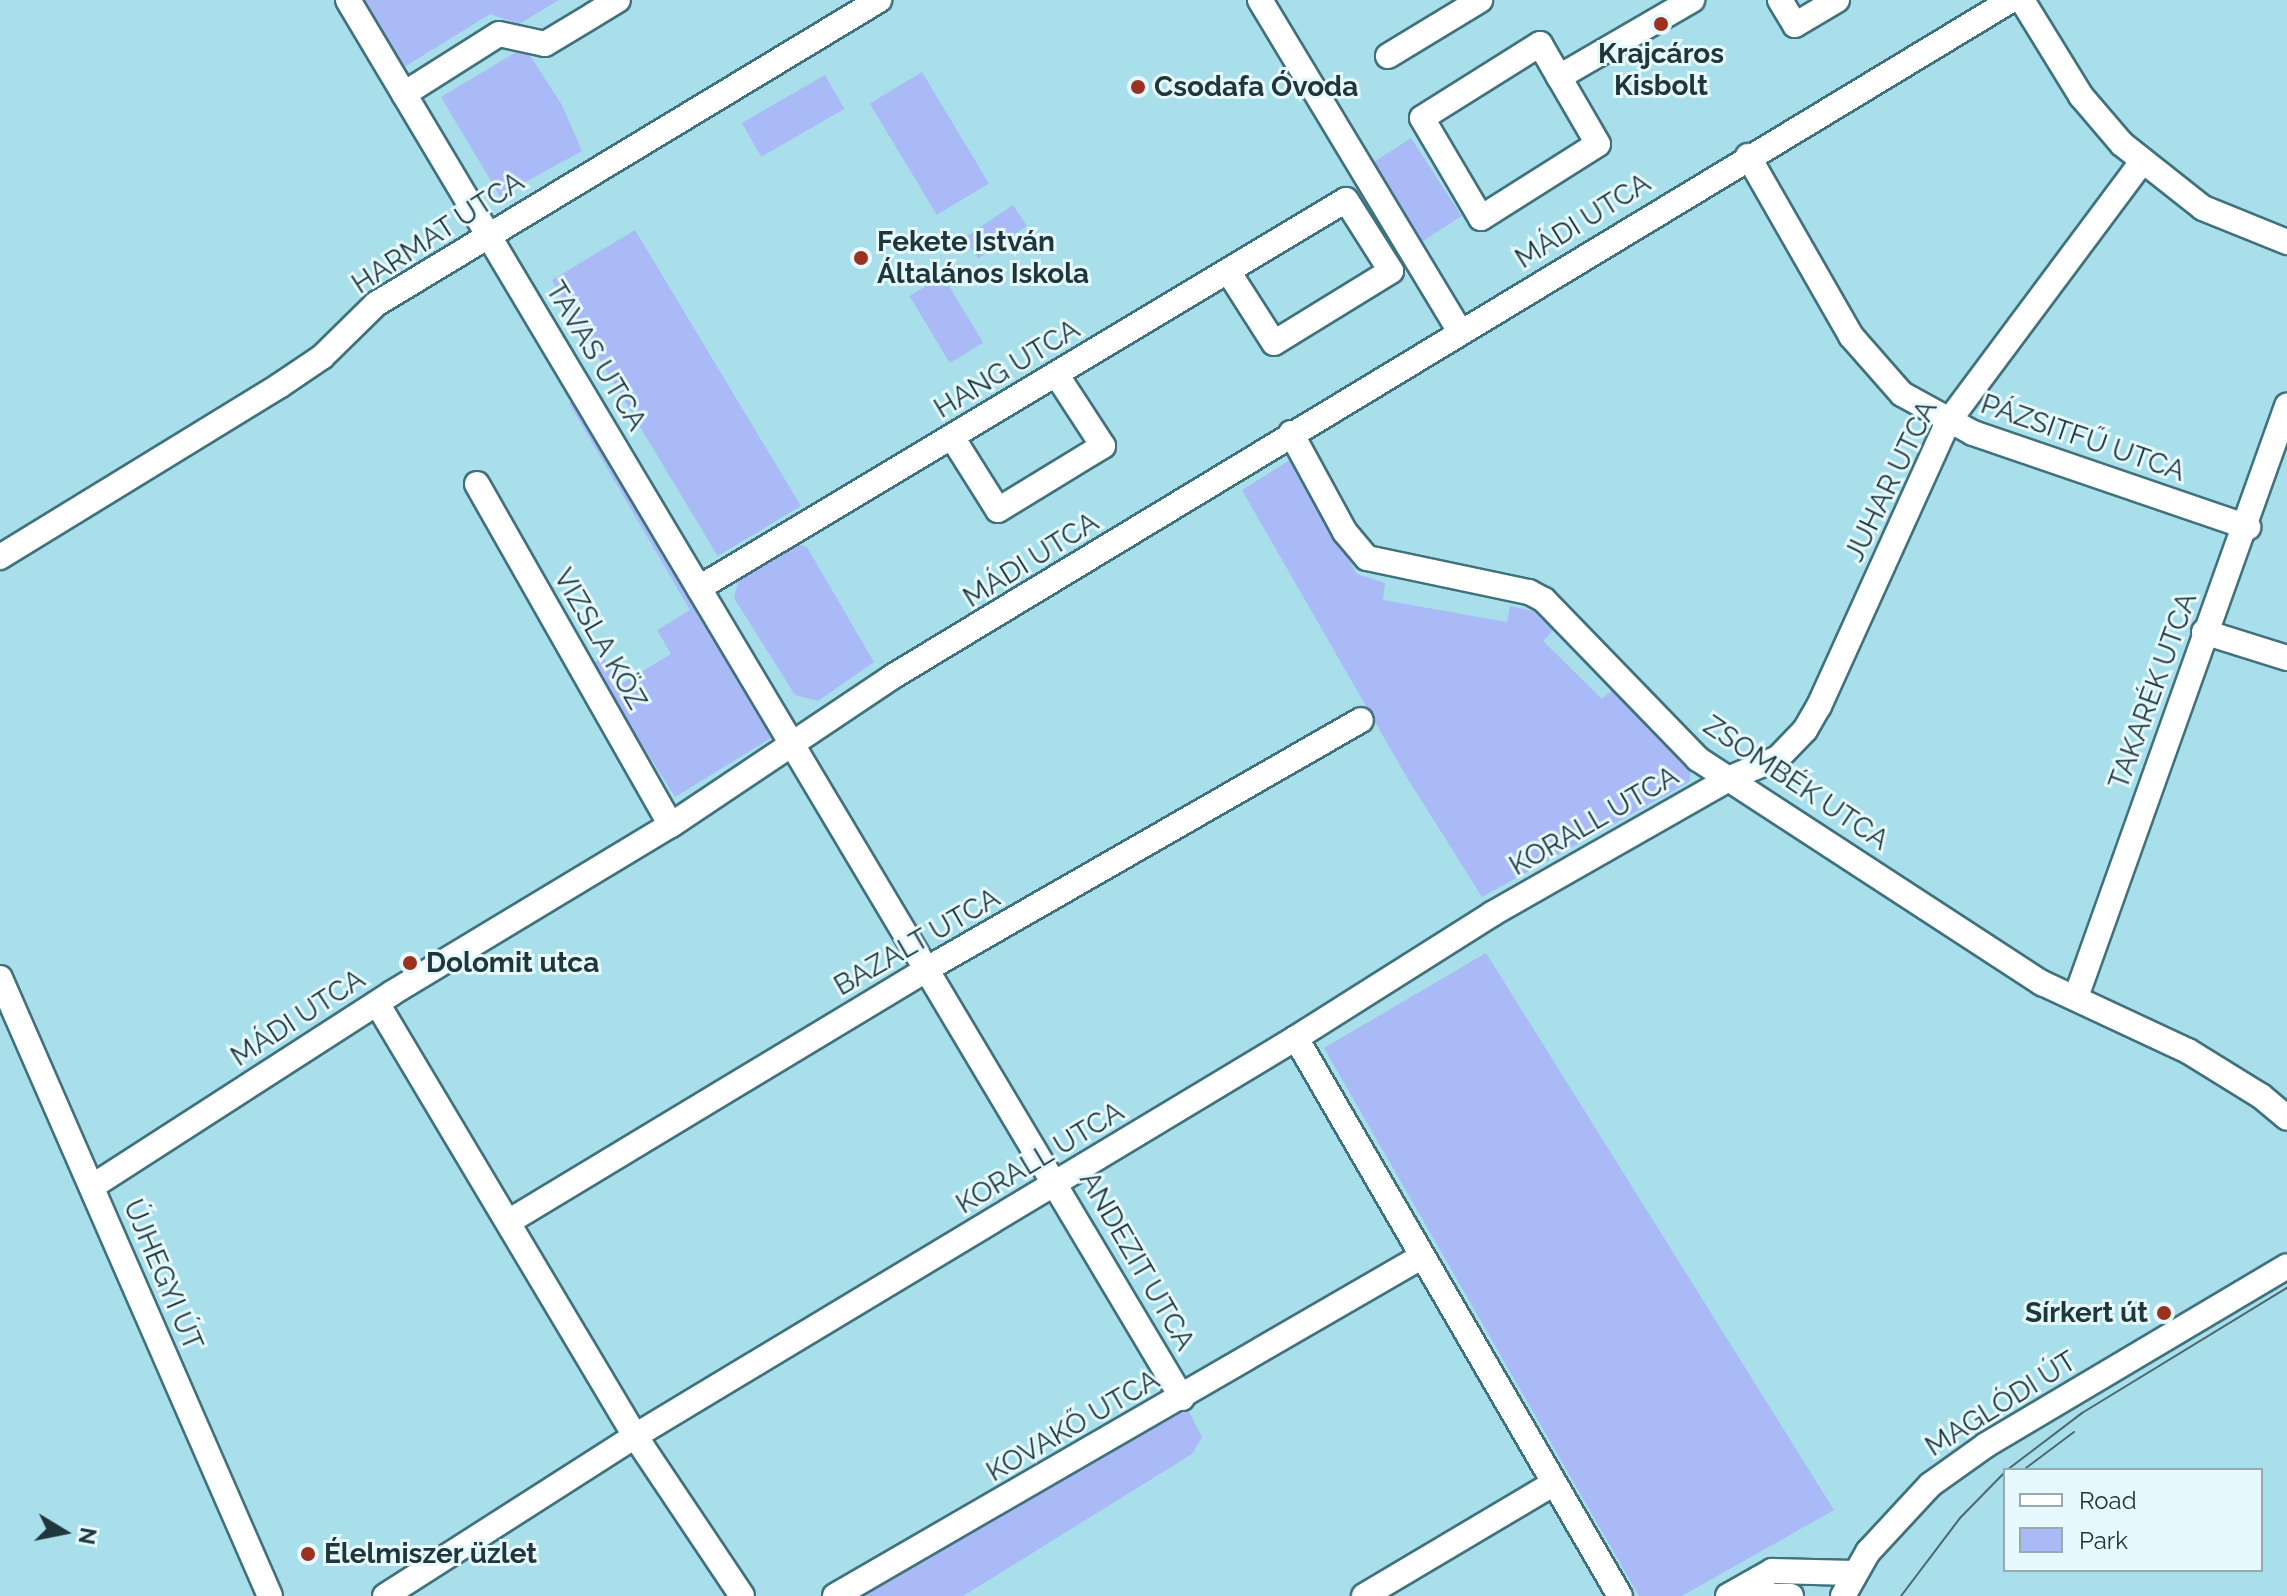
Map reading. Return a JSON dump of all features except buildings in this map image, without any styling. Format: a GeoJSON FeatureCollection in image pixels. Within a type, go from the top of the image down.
{"type":"FeatureCollection","features":[{"type":"Feature","properties":{"kind":"street","name":"TAVAS UTCA"},"geometry":{"type":"LineString","coordinates":[[348,0],[791,743]]}},
{"type":"Feature","properties":{"kind":"street"},"geometry":{"type":"LineString","coordinates":[[404,94],[499,34],[545,44],[618,0]]}},
{"type":"Feature","properties":{"kind":"street","name":"HARMAT UTCA"},"geometry":{"type":"LineString","coordinates":[[0,557],[322,357],[376,304],[482,225],[879,0]]}},
{"type":"Feature","properties":{"kind":"street"},"geometry":{"type":"LineString","coordinates":[[1260,0],[1460,332]]}},
{"type":"Feature","properties":{"kind":"street"},"geometry":{"type":"LineString","coordinates":[[1388,56],[1480,0]]}},
{"type":"Feature","properties":{"kind":"street"},"geometry":{"type":"LineString","coordinates":[[1559,77],[1692,0]]}},
{"type":"Feature","properties":{"kind":"street"},"geometry":{"type":"LineString","coordinates":[[1780,0],[1795,25],[1837,0]]}},
{"type":"Feature","properties":{"kind":"street","name":"MÁDI UTCA"},"geometry":{"type":"LineString","coordinates":[[93,1186],[377,1003],[671,825],[791,743],[1291,433],[2011,0]]}},
{"type":"Feature","properties":{"kind":"street"},"geometry":{"type":"LineString","coordinates":[[2022,0],[2081,96],[2142,162],[2203,208],[2287,242]]}},
{"type":"Feature","properties":{"kind":"street"},"geometry":{"type":"LineString","coordinates":[[1540,44],[1559,77],[1598,144],[1481,218],[1422,118],[1540,44]]}},
{"type":"Feature","properties":{"kind":"street","name":"PÁZSITFŰ UTCA"},"geometry":{"type":"LineString","coordinates":[[1748,156],[1860,348],[1902,394],[1948,422],[2248,527]]}},
{"type":"Feature","properties":{"kind":"street","name":"JUHAR UTCA"},"geometry":{"type":"LineString","coordinates":[[1730,778],[1778,758],[1805,730],[1948,422],[2142,162]]}},
{"type":"Feature","properties":{"kind":"street","name":"HANG UTCA"},"geometry":{"type":"LineString","coordinates":[[699,588],[1346,200],[1391,271],[1274,343],[1228,271]]}},
{"type":"Feature","properties":{"kind":"street"},"geometry":{"type":"LineString","coordinates":[[952,437],[998,510],[1103,446],[1056,374]]}},
{"type":"Feature","properties":{"kind":"street","name":"TAKARÉK UTCA"},"geometry":{"type":"LineString","coordinates":[[2076,997],[2204,632],[2248,527],[2287,406]]}},
{"type":"Feature","properties":{"kind":"street","name":"ZSOMBÉK UTCA"},"geometry":{"type":"LineString","coordinates":[[1291,433],[1345,532],[1367,558],[1529,592],[1544,600],[1698,759],[2042,983],[2076,997],[2234,1078],[2287,1118]]}},
{"type":"Feature","properties":{"kind":"street","name":"VIZSLA KÖZ"},"geometry":{"type":"LineString","coordinates":[[477,484],[671,825]]}},
{"type":"Feature","properties":{"kind":"street"},"geometry":{"type":"LineString","coordinates":[[2204,632],[2287,658]]}},
{"type":"Feature","properties":{"kind":"street","name":"BAZALT UTCA"},"geometry":{"type":"LineString","coordinates":[[508,1222],[927,969],[1361,720]]}},
{"type":"Feature","properties":{"kind":"street","name":"ANDEZIT UTCA"},"geometry":{"type":"LineString","coordinates":[[791,743],[1182,1398]]}},
{"type":"Feature","properties":{"kind":"street","name":"KORALL UTCA"},"geometry":{"type":"LineString","coordinates":[[385,1596],[635,1436],[1296,1038],[1492,914],[1730,778]]}},
{"type":"Feature","properties":{"kind":"street","name":"ÚJHEGYI ÚT"},"geometry":{"type":"LineString","coordinates":[[0,978],[270,1596]]}},
{"type":"Feature","properties":{"kind":"street"},"geometry":{"type":"LineString","coordinates":[[377,1003],[635,1436],[742,1596]]}},
{"type":"Feature","properties":{"kind":"street"},"geometry":{"type":"LineString","coordinates":[[1296,1038],[1551,1485],[1620,1596]]}},
{"type":"Feature","properties":{"kind":"street","name":"KOVAKŐ UTCA"},"geometry":{"type":"LineString","coordinates":[[835,1596],[1421,1257]]}},
{"type":"Feature","properties":{"kind":"street","name":"MAGLÓDI ÚT"},"geometry":{"type":"LineString","coordinates":[[1843,1596],[1855,1573],[1906,1508],[1950,1471],[2287,1266]]}},
{"type":"Feature","properties":{"kind":"street"},"geometry":{"type":"LineString","coordinates":[[1364,1596],[1551,1485]]}},
{"type":"Feature","properties":{"kind":"street"},"geometry":{"type":"LineString","coordinates":[[1728,1596],[1772,1571],[1855,1573]]}},
{"type":"Feature","properties":{"kind":"street"},"geometry":{"type":"LineString","coordinates":[[1740,1596],[1791,1596]]}},
{"type":"Feature","properties":{"kind":"green space"},"geometry":{"type":"Polygon","coordinates":[[[348,0],[559,0],[519,24],[490,14],[393,74],[348,0]]]}},
{"type":"Feature","properties":{"kind":"green space"},"geometry":{"type":"Polygon","coordinates":[[[518,51],[529,54],[562,105],[582,151],[500,196],[441,97],[518,51]]]}},
{"type":"Feature","properties":{"kind":"green space"},"geometry":{"type":"Polygon","coordinates":[[[922,72],[989,183],[937,215],[870,103],[922,72]]]}},
{"type":"Feature","properties":{"kind":"green space"},"geometry":{"type":"Polygon","coordinates":[[[825,75],[844,109],[761,157],[742,123],[825,75]]]}},
{"type":"Feature","properties":{"kind":"green space"},"geometry":{"type":"Polygon","coordinates":[[[1411,138],[1462,216],[1419,244],[1368,166],[1411,138]]]}},
{"type":"Feature","properties":{"kind":"green space"},"geometry":{"type":"Polygon","coordinates":[[[1013,205],[1027,226],[978,259],[964,238],[1013,205]]]}},
{"type":"Feature","properties":{"kind":"green space"},"geometry":{"type":"Polygon","coordinates":[[[635,230],[801,506],[718,556],[552,280],[635,230]]]}},
{"type":"Feature","properties":{"kind":"green space"},"geometry":{"type":"Polygon","coordinates":[[[943,276],[983,343],[950,363],[910,296],[943,276]]]}},
{"type":"Feature","properties":{"kind":"green space"},"geometry":{"type":"Polygon","coordinates":[[[580,397],[779,733],[675,797],[591,664],[603,657],[620,685],[671,654],[657,630],[690,610],[569,403],[580,397]]]}},
{"type":"Feature","properties":{"kind":"green space"},"geometry":{"type":"Polygon","coordinates":[[[1293,458],[1357,574],[1385,583],[1383,600],[1507,622],[1510,606],[1533,611],[1555,628],[1543,641],[1602,699],[1614,688],[1691,768],[1689,782],[1482,897],[1406,776],[1242,490],[1293,458]]]}},
{"type":"Feature","properties":{"kind":"green space"},"geometry":{"type":"Polygon","coordinates":[[[796,543],[807,547],[874,662],[818,701],[795,695],[734,598],[739,579],[796,543]]]}},
{"type":"Feature","properties":{"kind":"green space"},"geometry":{"type":"Polygon","coordinates":[[[1486,953],[1834,1510],[1682,1596],[1639,1596],[1324,1048],[1486,953]]]}},
{"type":"Feature","properties":{"kind":"green space"},"geometry":{"type":"Polygon","coordinates":[[[1187,1408],[1202,1437],[1192,1454],[963,1596],[863,1596],[1187,1408]]]}},
{"type":"Feature","properties":{"kind":"tram line"},"geometry":{"type":"LineString","coordinates":[[2010,1468],[2082,1413],[2287,1288]]}},
{"type":"Feature","properties":{"kind":"tram line"},"geometry":{"type":"LineString","coordinates":[[2026,1468],[2074,1432]]}},
{"type":"Feature","properties":{"kind":"tram line"},"geometry":{"type":"LineString","coordinates":[[1901,1596],[1960,1518],[2003,1474]]}},
{"type":"Feature","properties":{"kind":"place","name":"Krajcáros Kisbolt"},"geometry":{"type":"Point","coordinates":[1661,24]}},
{"type":"Feature","properties":{"kind":"place","name":"Csodafa Óvoda"},"geometry":{"type":"Point","coordinates":[1138,87]}},
{"type":"Feature","properties":{"kind":"place","name":"Fekete István Általános Iskola"},"geometry":{"type":"Point","coordinates":[861,258]}},
{"type":"Feature","properties":{"kind":"place","name":"Dolomit utca"},"geometry":{"type":"Point","coordinates":[410,963]}},
{"type":"Feature","properties":{"kind":"place","name":"Sírkert út"},"geometry":{"type":"Point","coordinates":[2164,1313]}},
{"type":"Feature","properties":{"kind":"place","name":"Élelmiszer üzlet"},"geometry":{"type":"Point","coordinates":[308,1554]}}]}
